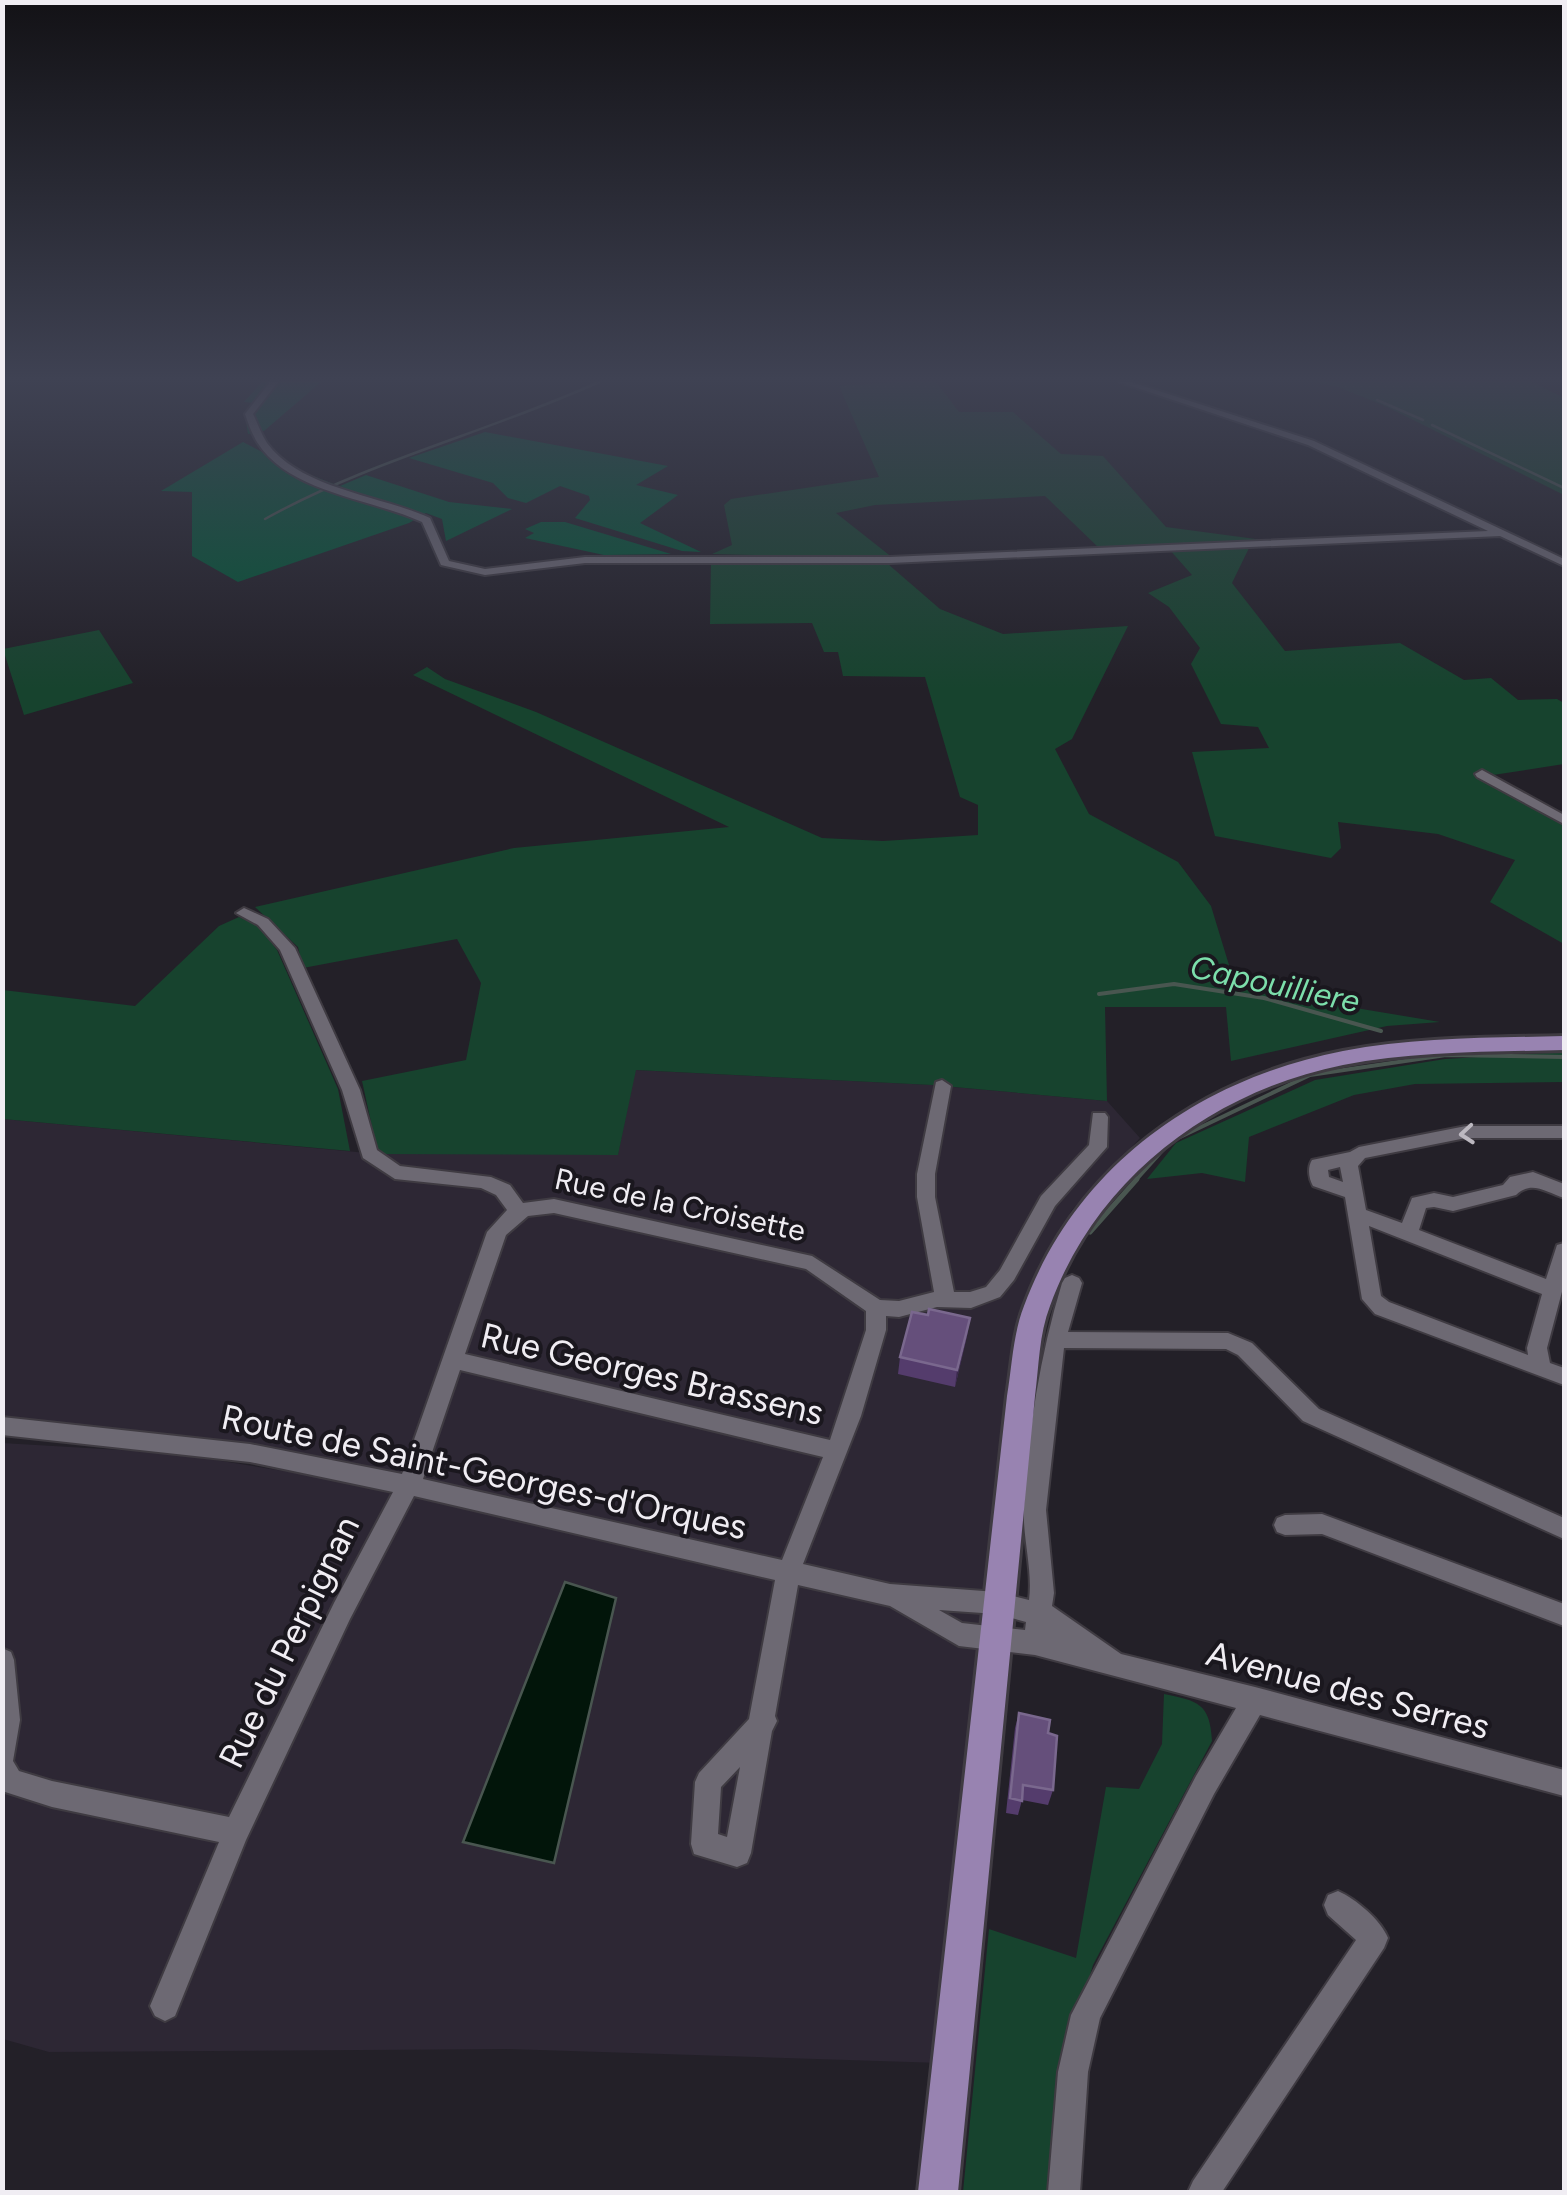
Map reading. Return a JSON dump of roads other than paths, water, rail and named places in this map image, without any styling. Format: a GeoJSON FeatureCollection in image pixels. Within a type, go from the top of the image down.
{"type":"FeatureCollection","features":[{"type":"Feature","properties":{"kind":"main road"},"geometry":{"type":"LineString","coordinates":[[938,2192],[995,1621],[1036,1308],[1078,1220],[1115,1177],[1174,1124],[1221,1098],[1302,1068],[1406,1049],[1564,1043]]}},
{"type":"Feature","properties":{"kind":"street"},"geometry":{"type":"LineString","coordinates":[[320,484],[418,516],[430,524],[437,551],[446,563],[469,571],[584,560],[890,560],[1502,533]]}},
{"type":"Feature","properties":{"kind":"street"},"geometry":{"type":"LineString","coordinates":[[1399,484],[1564,563]]}},
{"type":"Feature","properties":{"kind":"street"},"geometry":{"type":"LineString","coordinates":[[1482,774],[1564,820]]}},
{"type":"Feature","properties":{"kind":"street"},"geometry":{"type":"LineString","coordinates":[[244,913],[262,922],[287,948],[351,1090],[369,1153],[395,1172],[484,1182],[503,1190],[518,1211]]}},
{"type":"Feature","properties":{"kind":"street"},"geometry":{"type":"LineString","coordinates":[[942,1086],[926,1186],[945,1298]]}},
{"type":"Feature","properties":{"kind":"street"},"geometry":{"type":"LineString","coordinates":[[764,1722],[788,1573],[836,1451],[876,1330],[876,1308],[898,1309],[945,1298],[984,1298],[1001,1284],[1048,1201],[1098,1147],[1099,1118]]}},
{"type":"Feature","properties":{"kind":"street"},"geometry":{"type":"LineString","coordinates":[[1554,1290],[1408,1233],[1320,1182],[1318,1165],[1352,1158],[1368,1150],[1466,1132],[1564,1132]]}},
{"type":"Feature","properties":{"kind":"street"},"geometry":{"type":"LineString","coordinates":[[1352,1158],[1348,1164],[1372,1300],[1382,1308],[1564,1377]]}},
{"type":"Feature","properties":{"kind":"street"},"geometry":{"type":"LineString","coordinates":[[1408,1233],[1419,1203],[1434,1200],[1453,1204],[1509,1190],[1517,1182],[1533,1179],[1564,1191]]}},
{"type":"Feature","properties":{"kind":"street","name":"Rue de la Croisette"},"geometry":{"type":"LineString","coordinates":[[518,1211],[536,1205],[554,1206],[812,1263],[876,1308]]}},
{"type":"Feature","properties":{"kind":"street","name":"Rue du Perpignan"},"geometry":{"type":"LineString","coordinates":[[165,2006],[236,1832],[407,1485],[497,1232],[518,1211]]}},
{"type":"Feature","properties":{"kind":"street"},"geometry":{"type":"LineString","coordinates":[[1541,1368],[1537,1348],[1564,1250]]}},
{"type":"Feature","properties":{"kind":"street"},"geometry":{"type":"LineString","coordinates":[[1035,1643],[1042,1594],[1035,1510],[1055,1340],[1072,1283]]}},
{"type":"Feature","properties":{"kind":"street"},"geometry":{"type":"LineString","coordinates":[[1055,1340],[1228,1341],[1246,1349],[1311,1415],[1564,1530]]}},
{"type":"Feature","properties":{"kind":"street","name":"Rue Georges Brassens"},"geometry":{"type":"LineString","coordinates":[[452,1360],[836,1451]]}},
{"type":"Feature","properties":{"kind":"street","name":"Route de Saint-Georges-d'Orques"},"geometry":{"type":"LineString","coordinates":[[2,1426],[250,1453],[407,1485],[995,1621]]}},
{"type":"Feature","properties":{"kind":"street"},"geometry":{"type":"LineString","coordinates":[[1286,1525],[1322,1524],[1564,1616]]}},
{"type":"Feature","properties":{"kind":"street","name":"Route de Saint-Georges-d'Orques"},"geometry":{"type":"LineString","coordinates":[[890,1596],[958,1634],[995,1621]]}},
{"type":"Feature","properties":{"kind":"street","name":"Avenue des Serres"},"geometry":{"type":"LineString","coordinates":[[995,1621],[1039,1612],[1113,1663]]}},
{"type":"Feature","properties":{"kind":"street","name":"Avenue des Serres"},"geometry":{"type":"LineString","coordinates":[[995,1621],[1035,1643],[1564,1783]]}},
{"type":"Feature","properties":{"kind":"street"},"geometry":{"type":"LineString","coordinates":[[2,1660],[6,1720],[2,1756]]}},
{"type":"Feature","properties":{"kind":"street"},"geometry":{"type":"LineString","coordinates":[[1064,2192],[1073,2072],[1086,2015],[1205,1785],[1255,1699]]}},
{"type":"Feature","properties":{"kind":"street"},"geometry":{"type":"LineString","coordinates":[[2,1768],[11,1781],[52,1794],[236,1832]]}},
{"type":"Feature","properties":{"kind":"street"},"geometry":{"type":"LineString","coordinates":[[1204,2192],[1374,1938],[1338,1905]]}},
{"type":"Feature","properties":{"kind":"waterway"},"geometry":{"type":"LineString","coordinates":[[265,519],[336,484]]}},
{"type":"Feature","properties":{"kind":"waterway"},"geometry":{"type":"LineString","coordinates":[[1557,484],[1564,488]]}},
{"type":"Feature","properties":{"kind":"waterway","name":"Capouilliere"},"geometry":{"type":"LineString","coordinates":[[1099,994],[1174,984],[1264,998],[1381,1031]]}},
{"type":"Feature","properties":{"kind":"waterway","name":"Capouilliere"},"geometry":{"type":"LineString","coordinates":[[1178,1138],[1310,1075],[1446,1055],[1564,1057]]}},
{"type":"Feature","properties":{"kind":"waterway","name":"Capouilliere"},"geometry":{"type":"LineString","coordinates":[[1135,1181],[1170,1142]]}},
{"type":"Feature","properties":{"kind":"waterway","name":"Capouilliere"},"geometry":{"type":"LineString","coordinates":[[1090,1232],[1137,1179]]}}]}
